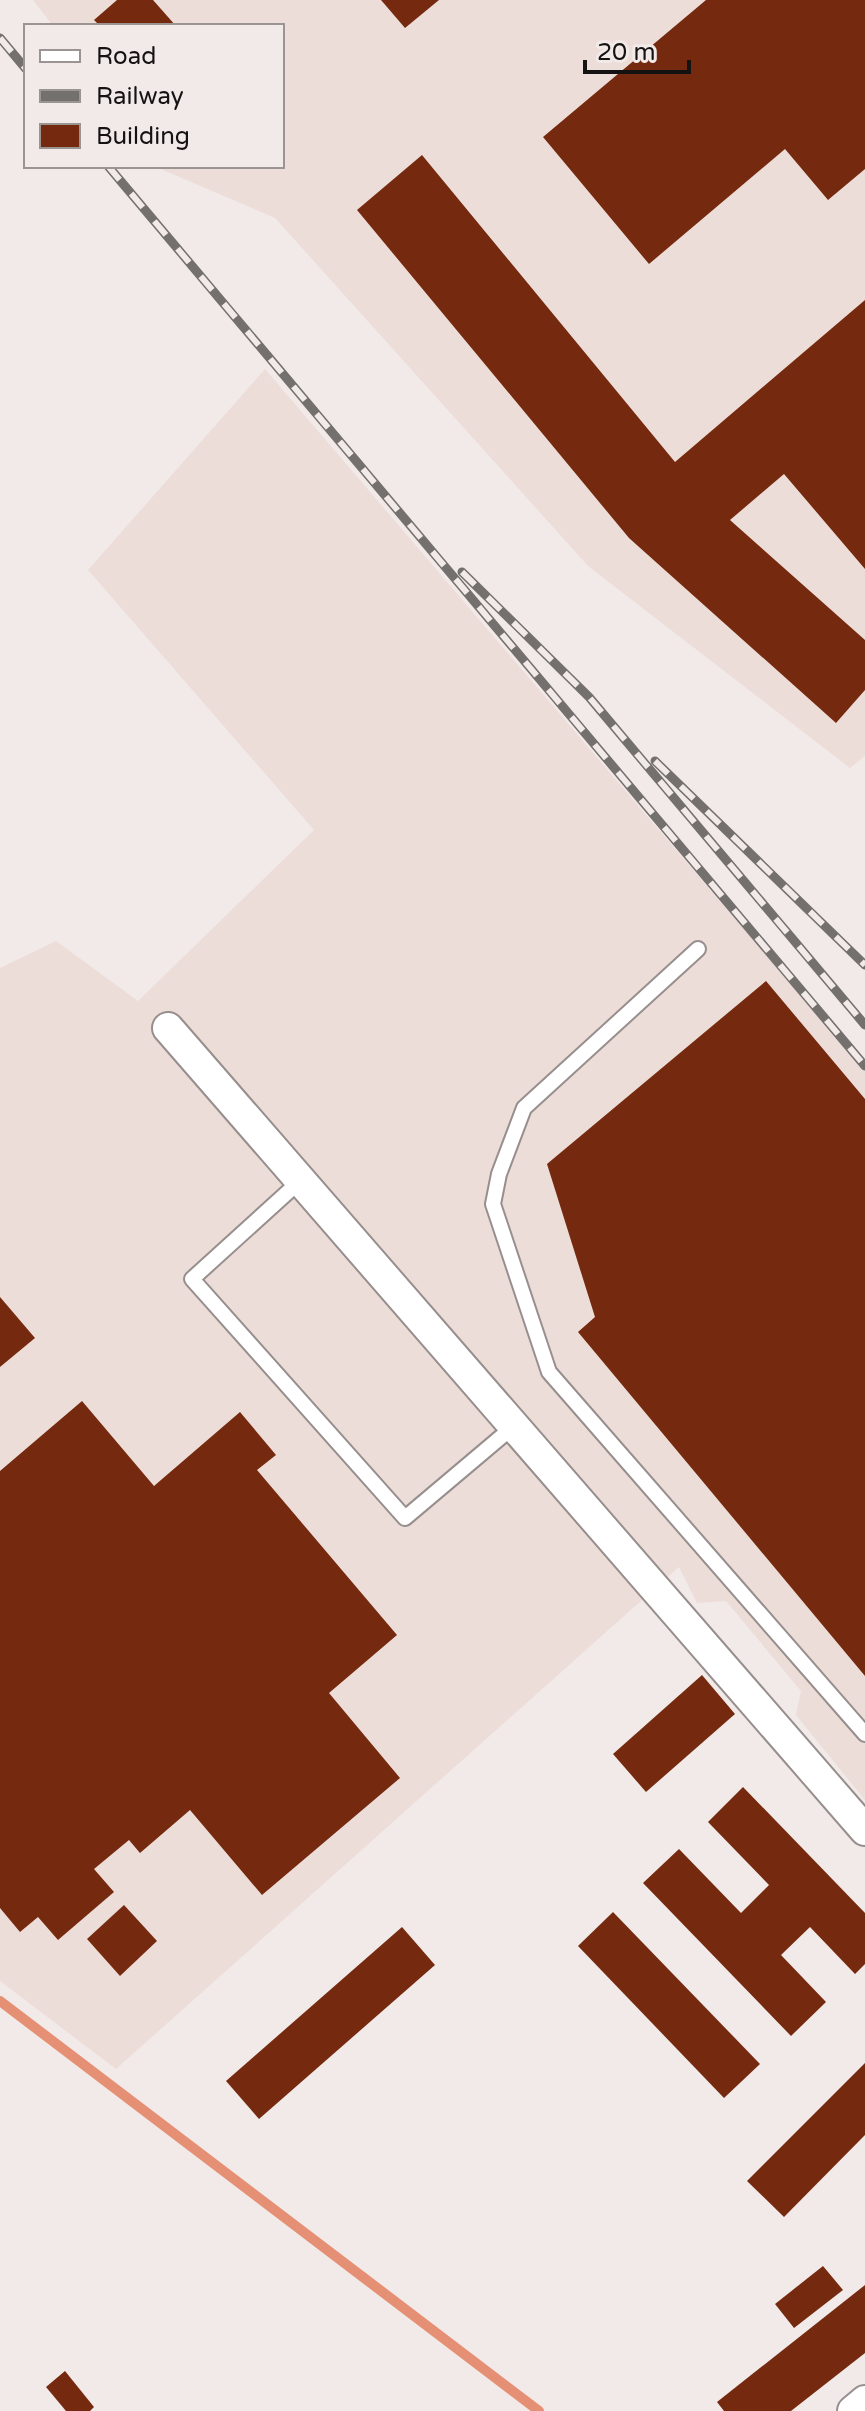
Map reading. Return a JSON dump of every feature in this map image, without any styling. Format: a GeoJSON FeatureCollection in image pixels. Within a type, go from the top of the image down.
{"type":"FeatureCollection","features":[{"type":"Feature","properties":{"kind":"street"},"geometry":{"type":"LineString","coordinates":[[168,1028],[865,1830]]}},
{"type":"Feature","properties":{"kind":"street"},"geometry":{"type":"LineString","coordinates":[[853,2411],[865,2401]]}},
{"type":"Feature","properties":{"kind":"lane"},"geometry":{"type":"LineString","coordinates":[[698,949],[524,1108],[499,1174],[493,1204],[549,1372],[865,1734]]}},
{"type":"Feature","properties":{"kind":"lane"},"geometry":{"type":"LineString","coordinates":[[300,1181],[192,1279],[405,1518],[514,1426]]}},
{"type":"Feature","properties":{"kind":"shaded area"},"geometry":{"type":"Polygon","coordinates":[[[33,0],[865,0],[865,756],[850,768],[588,566],[275,218],[163,170],[284,168],[284,24],[51,24],[33,0]]]}},
{"type":"Feature","properties":{"kind":"shaded area"},"geometry":{"type":"Polygon","coordinates":[[[265,369],[865,1071],[865,1800],[796,1715],[801,1691],[726,1601],[697,1603],[679,1567],[116,2069],[0,1981],[0,968],[56,941],[138,1001],[314,830],[88,570],[265,369]]]}},
{"type":"Feature","properties":{"kind":"building"},"geometry":{"type":"Polygon","coordinates":[[[117,0],[153,0],[174,24],[98,24],[94,20],[117,0]]]}},
{"type":"Feature","properties":{"kind":"building"},"geometry":{"type":"Polygon","coordinates":[[[381,0],[439,0],[405,28],[381,0]]]}},
{"type":"Feature","properties":{"kind":"building"},"geometry":{"type":"Polygon","coordinates":[[[706,0],[865,0],[865,169],[828,200],[785,149],[649,264],[543,137],[706,0]]]}},
{"type":"Feature","properties":{"kind":"building"},"geometry":{"type":"Polygon","coordinates":[[[422,155],[675,462],[865,300],[865,569],[784,474],[730,520],[865,640],[865,690],[836,723],[629,538],[357,210],[422,155]]]}},
{"type":"Feature","properties":{"kind":"building"},"geometry":{"type":"Polygon","coordinates":[[[766,981],[865,1099],[865,1676],[578,1332],[595,1317],[547,1164],[766,981]]]}},
{"type":"Feature","properties":{"kind":"building"},"geometry":{"type":"Polygon","coordinates":[[[0,1297],[35,1338],[0,1367],[0,1297]]]}},
{"type":"Feature","properties":{"kind":"building"},"geometry":{"type":"Polygon","coordinates":[[[82,1401],[154,1486],[240,1412],[276,1455],[257,1470],[397,1635],[329,1693],[400,1778],[262,1895],[190,1810],[140,1853],[129,1840],[94,1869],[114,1892],[58,1940],[38,1917],[20,1932],[0,1908],[0,1471],[82,1401]]]}},
{"type":"Feature","properties":{"kind":"building"},"geometry":{"type":"Polygon","coordinates":[[[702,1675],[735,1714],[646,1792],[613,1754],[702,1675]]]}},
{"type":"Feature","properties":{"kind":"building"},"geometry":{"type":"Polygon","coordinates":[[[743,1787],[865,1913],[865,1964],[855,1974],[810,1927],[781,1955],[826,2002],[791,2036],[643,1883],[679,1849],[741,1913],[769,1885],[708,1822],[743,1787]]]}},
{"type":"Feature","properties":{"kind":"building"},"geometry":{"type":"Polygon","coordinates":[[[124,1905],[157,1941],[120,1976],[87,1939],[124,1905]]]}},
{"type":"Feature","properties":{"kind":"building"},"geometry":{"type":"Polygon","coordinates":[[[613,1912],[760,2064],[724,2098],[578,1946],[613,1912]]]}},
{"type":"Feature","properties":{"kind":"building"},"geometry":{"type":"Polygon","coordinates":[[[402,1927],[435,1965],[259,2119],[226,2081],[402,1927]]]}},
{"type":"Feature","properties":{"kind":"building"},"geometry":{"type":"Polygon","coordinates":[[[865,2063],[865,2135],[784,2217],[747,2181],[865,2063]]]}},
{"type":"Feature","properties":{"kind":"building"},"geometry":{"type":"Polygon","coordinates":[[[823,2266],[843,2290],[794,2328],[775,2304],[823,2266]]]}},
{"type":"Feature","properties":{"kind":"building"},"geometry":{"type":"Polygon","coordinates":[[[865,2285],[865,2353],[791,2411],[724,2411],[717,2402],[865,2285]]]}},
{"type":"Feature","properties":{"kind":"building"},"geometry":{"type":"Polygon","coordinates":[[[65,2371],[94,2407],[90,2411],[66,2411],[46,2387],[65,2371]]]}},
{"type":"Feature","properties":{"kind":"waterway"},"geometry":{"type":"LineString","coordinates":[[0,2001],[539,2411]]}},
{"type":"Feature","properties":{"kind":"railway"},"geometry":{"type":"LineString","coordinates":[[0,38],[24,67]]}},
{"type":"Feature","properties":{"kind":"railway"},"geometry":{"type":"LineString","coordinates":[[110,168],[865,1066]]}},
{"type":"Feature","properties":{"kind":"railway"},"geometry":{"type":"LineString","coordinates":[[462,572],[589,697],[865,1025]]}},
{"type":"Feature","properties":{"kind":"railway"},"geometry":{"type":"LineString","coordinates":[[655,761],[865,965]]}}]}
